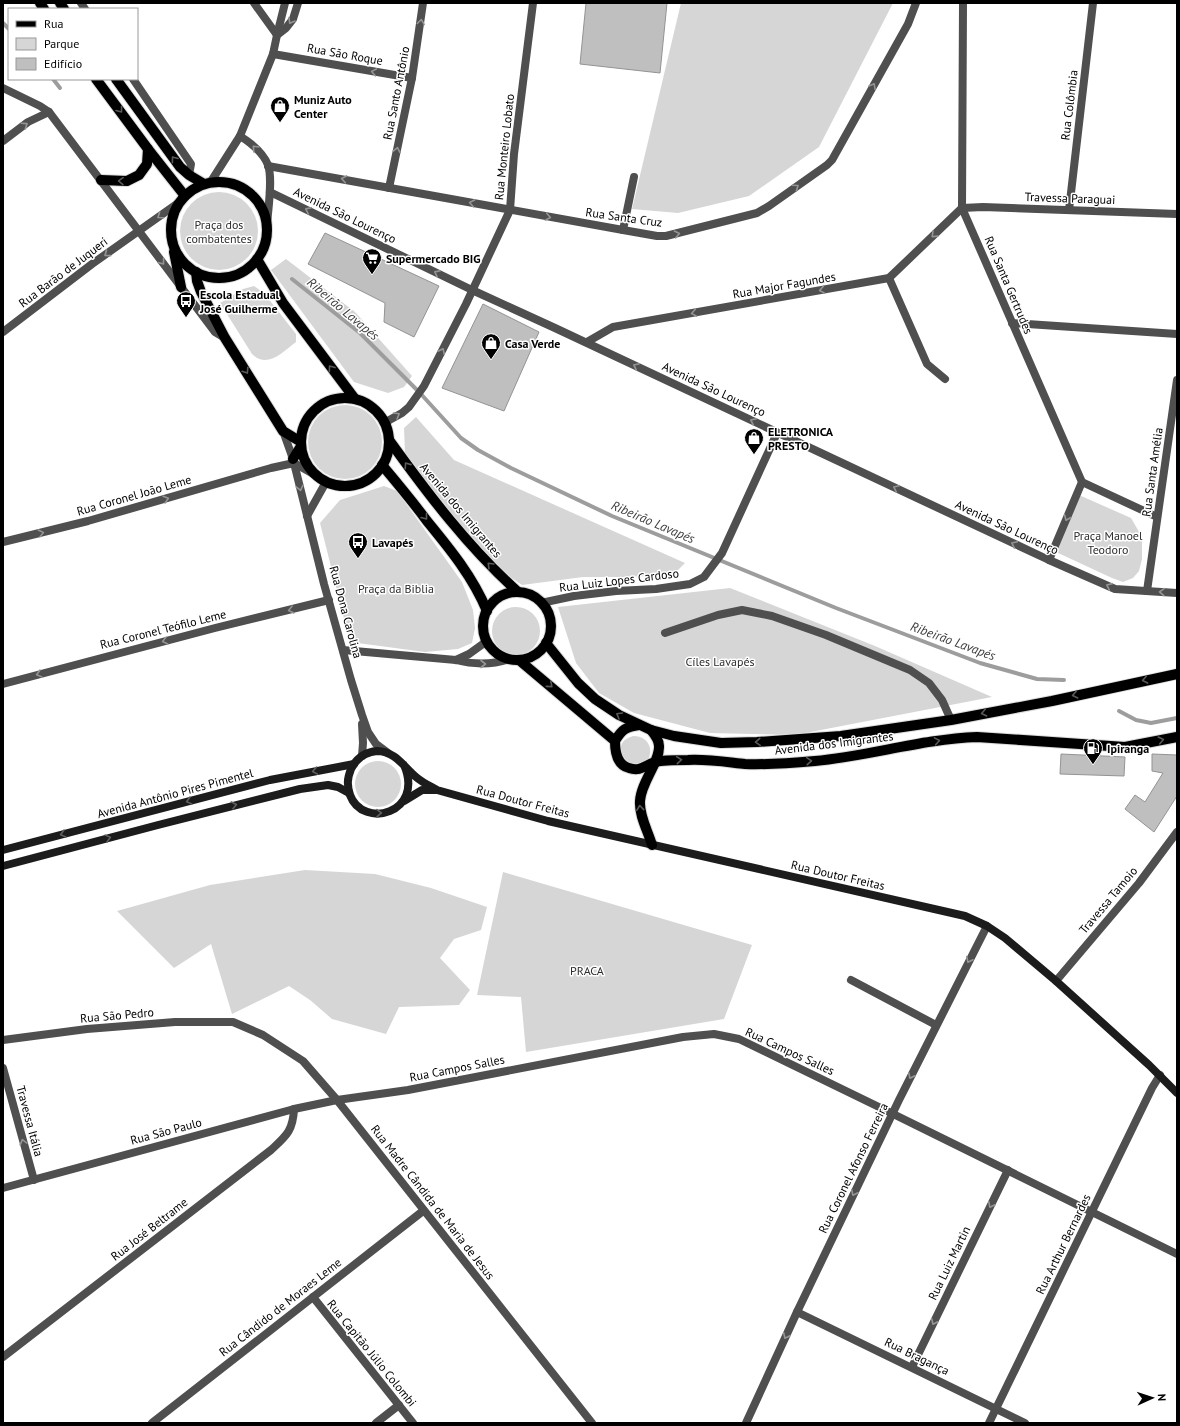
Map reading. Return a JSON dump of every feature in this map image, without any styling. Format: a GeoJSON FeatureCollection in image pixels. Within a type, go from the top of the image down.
{"type":"FeatureCollection","features":[{"type":"Feature","properties":{"kind":"main road"},"geometry":{"type":"LineString","coordinates":[[97,80],[183,198]]}},
{"type":"Feature","properties":{"kind":"main road"},"geometry":{"type":"LineString","coordinates":[[117,80],[180,167],[189,176],[207,184]]}},
{"type":"Feature","properties":{"kind":"main road"},"geometry":{"type":"LineString","coordinates":[[101,180],[127,181],[139,175],[147,164],[148,149]]}},
{"type":"Feature","properties":{"kind":"main road"},"geometry":{"type":"LineString","coordinates":[[173,244],[180,258],[196,272],[204,276],[219,278],[234,276],[247,269],[257,259],[263,249],[267,237],[267,225],[263,211],[256,199],[245,189],[232,184],[218,182],[207,184],[191,191],[183,198],[173,214],[171,229],[173,244],[181,287]]}},
{"type":"Feature","properties":{"kind":"main road","name":"Avenida dos Imigrantes"},"geometry":{"type":"LineString","coordinates":[[257,259],[283,303],[355,399]]}},
{"type":"Feature","properties":{"kind":"main road","name":"Rua Dona Carolina"},"geometry":{"type":"LineString","coordinates":[[196,272],[197,281],[201,292],[225,338],[283,431],[301,444]]}},
{"type":"Feature","properties":{"kind":"main road","name":"Avenida dos Imigrantes"},"geometry":{"type":"LineString","coordinates":[[344,398],[355,399],[364,402],[372,408],[379,414],[384,422],[389,440],[388,453],[382,465],[374,475],[364,482],[351,486],[339,486],[326,482],[316,476],[306,464],[301,444],[302,431],[313,411],[322,404],[332,400],[344,398]]}},
{"type":"Feature","properties":{"kind":"main road","name":"Avenida dos Imigrantes"},"geometry":{"type":"LineString","coordinates":[[389,440],[427,493],[479,555],[518,592],[531,595],[541,603]]}},
{"type":"Feature","properties":{"kind":"main road"},"geometry":{"type":"LineString","coordinates":[[293,461],[301,444]]}},
{"type":"Feature","properties":{"kind":"main road"},"geometry":{"type":"LineString","coordinates":[[382,465],[406,492],[452,552],[480,594],[486,611]]}},
{"type":"Feature","properties":{"kind":"main road"},"geometry":{"type":"LineString","coordinates":[[518,592],[509,593],[499,598],[492,603],[486,611],[483,621],[483,631],[492,650],[500,656],[514,660],[615,741],[620,732],[629,726],[640,725]]}},
{"type":"Feature","properties":{"kind":"main road"},"geometry":{"type":"LineString","coordinates":[[514,660],[530,658],[539,652],[546,644],[550,633],[551,622],[548,612],[541,603]]}},
{"type":"Feature","properties":{"kind":"main road","name":"Avenida dos Imigrantes"},"geometry":{"type":"LineString","coordinates":[[546,644],[594,700],[619,715],[651,730],[674,736],[721,743],[841,736],[951,720],[1052,701],[1177,674]]}},
{"type":"Feature","properties":{"kind":"main road"},"geometry":{"type":"LineString","coordinates":[[651,730],[657,737],[659,745],[658,754],[641,791],[640,813],[652,845]]}},
{"type":"Feature","properties":{"kind":"main road","name":"Avenida dos Imigrantes"},"geometry":{"type":"LineString","coordinates":[[615,741],[615,752],[619,762],[628,768],[636,769],[646,767],[654,762],[687,760],[746,764],[817,761],[955,738],[977,737],[1125,747],[1177,737]]}},
{"type":"Feature","properties":{"kind":"main road"},"geometry":{"type":"LineString","coordinates":[[377,751],[388,753],[404,765],[408,774],[409,785],[403,801],[396,809],[384,814],[373,814],[360,808],[352,800],[348,789],[347,778],[354,764],[362,756],[377,751]]}},
{"type":"Feature","properties":{"kind":"main road","name":"Avenida Antônio Pires Pimentel"},"geometry":{"type":"LineString","coordinates":[[3,850],[270,780],[354,764]]}},
{"type":"Feature","properties":{"kind":"main road","name":"Rua Doutor Freitas"},"geometry":{"type":"LineString","coordinates":[[404,765],[419,780],[437,790],[548,821],[965,916],[987,926],[1005,938],[1056,981],[1160,1075],[1177,1093]]}},
{"type":"Feature","properties":{"kind":"main road"},"geometry":{"type":"LineString","coordinates":[[3,866],[300,789],[328,785],[338,787],[349,793]]}},
{"type":"Feature","properties":{"kind":"main road","name":"Rua Doutor Freitas"},"geometry":{"type":"LineString","coordinates":[[403,801],[422,790],[437,790]]}},
{"type":"Feature","properties":{"kind":"street"},"geometry":{"type":"LineString","coordinates":[[254,3],[277,35]]}},
{"type":"Feature","properties":{"kind":"street"},"geometry":{"type":"LineString","coordinates":[[207,184],[240,136],[273,54],[285,3]]}},
{"type":"Feature","properties":{"kind":"street"},"geometry":{"type":"LineString","coordinates":[[277,35],[286,28],[293,19],[298,3]]}},
{"type":"Feature","properties":{"kind":"street","name":"Rua Santo Antônio"},"geometry":{"type":"LineString","coordinates":[[389,188],[412,78],[423,3]]}},
{"type":"Feature","properties":{"kind":"street","name":"Rua Monteiro Lobato"},"geometry":{"type":"LineString","coordinates":[[384,422],[402,413],[409,407],[424,386],[510,210],[514,154],[533,3]]}},
{"type":"Feature","properties":{"kind":"street","name":"Rua Santa Cruz"},"geometry":{"type":"LineString","coordinates":[[268,166],[656,236],[666,236],[757,213],[827,165],[832,160],[908,24],[916,3]]}},
{"type":"Feature","properties":{"kind":"street","name":"Rua Santa Gertrudes"},"geometry":{"type":"LineString","coordinates":[[963,3],[962,208],[1082,482]]}},
{"type":"Feature","properties":{"kind":"street","name":"Rua Colômbia"},"geometry":{"type":"LineString","coordinates":[[1069,210],[1093,3]]}},
{"type":"Feature","properties":{"kind":"street","name":"Rua São Roque"},"geometry":{"type":"LineString","coordinates":[[273,54],[412,78]]}},
{"type":"Feature","properties":{"kind":"street"},"geometry":{"type":"LineString","coordinates":[[134,80],[192,164],[189,176]]}},
{"type":"Feature","properties":{"kind":"street"},"geometry":{"type":"LineString","coordinates":[[3,88],[49,112]]}},
{"type":"Feature","properties":{"kind":"street"},"geometry":{"type":"LineString","coordinates":[[3,141],[28,122],[49,112]]}},
{"type":"Feature","properties":{"kind":"street","name":"Rua Dona Carolina"},"geometry":{"type":"LineString","coordinates":[[49,112],[215,332],[225,338]]}},
{"type":"Feature","properties":{"kind":"street"},"geometry":{"type":"LineString","coordinates":[[240,136],[259,152],[268,166],[270,192],[267,225]]}},
{"type":"Feature","properties":{"kind":"street"},"geometry":{"type":"LineString","coordinates":[[622,230],[634,177]]}},
{"type":"Feature","properties":{"kind":"street","name":"Avenida São Lourenço"},"geometry":{"type":"LineString","coordinates":[[270,192],[472,290],[586,342],[1049,560],[1115,589],[1177,593]]}},
{"type":"Feature","properties":{"kind":"street"},"geometry":{"type":"LineString","coordinates":[[139,231],[183,198]]}},
{"type":"Feature","properties":{"kind":"street","name":"Travessa Paraguai"},"geometry":{"type":"LineString","coordinates":[[962,208],[983,207],[1177,214]]}},
{"type":"Feature","properties":{"kind":"street"},"geometry":{"type":"LineString","coordinates":[[945,379],[927,364],[889,278],[962,208]]}},
{"type":"Feature","properties":{"kind":"street","name":"Rua Barão de Juqueri"},"geometry":{"type":"LineString","coordinates":[[3,332],[92,264],[139,231]]}},
{"type":"Feature","properties":{"kind":"street","name":"Rua Major Fagundes"},"geometry":{"type":"LineString","coordinates":[[586,342],[613,327],[889,278]]}},
{"type":"Feature","properties":{"kind":"street"},"geometry":{"type":"LineString","coordinates":[[1012,323],[1177,334]]}},
{"type":"Feature","properties":{"kind":"street","name":"Rua Santa Amélia"},"geometry":{"type":"LineString","coordinates":[[1147,591],[1177,380]]}},
{"type":"Feature","properties":{"kind":"street","name":"Rua Dona Carolina"},"geometry":{"type":"LineString","coordinates":[[283,431],[293,461],[329,600],[362,715],[368,732],[376,744],[388,753]]}},
{"type":"Feature","properties":{"kind":"street","name":"Rua Luiz Lopes Cardoso"},"geometry":{"type":"LineString","coordinates":[[541,603],[574,596],[616,591],[656,589],[690,584],[704,577],[722,553],[778,433]]}},
{"type":"Feature","properties":{"kind":"street"},"geometry":{"type":"LineString","coordinates":[[293,461],[316,476]]}},
{"type":"Feature","properties":{"kind":"street","name":"Rua Coronel João Leme"},"geometry":{"type":"LineString","coordinates":[[3,542],[88,521],[293,461]]}},
{"type":"Feature","properties":{"kind":"street"},"geometry":{"type":"LineString","coordinates":[[307,516],[326,482]]}},
{"type":"Feature","properties":{"kind":"street"},"geometry":{"type":"LineString","coordinates":[[1049,560],[1082,482],[1158,516]]}},
{"type":"Feature","properties":{"kind":"street","name":"Rua Coronel Teófilo Leme"},"geometry":{"type":"LineString","coordinates":[[3,684],[215,628],[329,600]]}},
{"type":"Feature","properties":{"kind":"street"},"geometry":{"type":"LineString","coordinates":[[665,633],[718,615],[742,610],[772,616],[826,635],[910,670],[929,683],[942,700],[951,720]]}},
{"type":"Feature","properties":{"kind":"street"},"geometry":{"type":"LineString","coordinates":[[456,660],[469,654],[487,641]]}},
{"type":"Feature","properties":{"kind":"street"},"geometry":{"type":"LineString","coordinates":[[343,650],[456,660],[470,664],[487,665],[514,660]]}},
{"type":"Feature","properties":{"kind":"street","name":"Rua Dona Carolina"},"geometry":{"type":"LineString","coordinates":[[362,715],[362,756]]}},
{"type":"Feature","properties":{"kind":"street","name":"Travessa Tamoio"},"geometry":{"type":"LineString","coordinates":[[1056,981],[1139,883],[1177,832]]}},
{"type":"Feature","properties":{"kind":"street","name":"Rua Coronel Afonso Ferreira"},"geometry":{"type":"LineString","coordinates":[[746,1423],[936,1025],[987,926]]}},
{"type":"Feature","properties":{"kind":"street"},"geometry":{"type":"LineString","coordinates":[[851,980],[936,1025]]}},
{"type":"Feature","properties":{"kind":"street","name":"Rua São Pedro"},"geometry":{"type":"LineString","coordinates":[[3,1040],[87,1029],[175,1022],[233,1022]]}},
{"type":"Feature","properties":{"kind":"street","name":"Rua Madre Cândida de Maria de Jesus"},"geometry":{"type":"LineString","coordinates":[[233,1022],[263,1035],[303,1061],[337,1100],[423,1211],[592,1423]]}},
{"type":"Feature","properties":{"kind":"street","name":"Rua Campos Salles"},"geometry":{"type":"LineString","coordinates":[[337,1100],[408,1090],[682,1037],[714,1034],[739,1039],[1177,1254]]}},
{"type":"Feature","properties":{"kind":"street","name":"Travessa Itália"},"geometry":{"type":"LineString","coordinates":[[3,1068],[34,1180]]}},
{"type":"Feature","properties":{"kind":"street","name":"Rua Arthur Bernardes"},"geometry":{"type":"LineString","coordinates":[[989,1423],[1152,1088],[1160,1075]]}},
{"type":"Feature","properties":{"kind":"street","name":"Rua São Paulo"},"geometry":{"type":"LineString","coordinates":[[3,1188],[294,1109],[337,1100]]}},
{"type":"Feature","properties":{"kind":"street","name":"Rua José Beltrame"},"geometry":{"type":"LineString","coordinates":[[3,1357],[271,1150],[286,1137],[294,1122],[294,1109]]}},
{"type":"Feature","properties":{"kind":"street","name":"Rua Luiz Martin"},"geometry":{"type":"LineString","coordinates":[[912,1367],[1008,1170]]}},
{"type":"Feature","properties":{"kind":"street","name":"Rua Cândido de Moraes Leme"},"geometry":{"type":"LineString","coordinates":[[152,1423],[423,1211]]}},
{"type":"Feature","properties":{"kind":"street","name":"Rua Capitão Júlio Colombi"},"geometry":{"type":"LineString","coordinates":[[313,1297],[413,1423]]}},
{"type":"Feature","properties":{"kind":"street","name":"Rua Bragança"},"geometry":{"type":"LineString","coordinates":[[798,1312],[1025,1423]]}},
{"type":"Feature","properties":{"kind":"street"},"geometry":{"type":"LineString","coordinates":[[376,1423],[399,1405]]}},
{"type":"Feature","properties":{"kind":"green space"},"geometry":{"type":"Polygon","coordinates":[[[681,3],[893,3],[819,147],[749,196],[678,213],[632,209],[681,3]]]}},
{"type":"Feature","properties":{"kind":"green space","name":"Praça dos combatentes"},"geometry":{"type":"Polygon","coordinates":[[[211,192],[227,192],[241,198],[252,209],[258,223],[258,239],[252,253],[241,264],[227,270],[211,270],[197,264],[186,253],[180,239],[180,223],[186,209],[197,198],[211,192]]]}},
{"type":"Feature","properties":{"kind":"green space"},"geometry":{"type":"Polygon","coordinates":[[[286,259],[355,312],[412,376],[404,387],[388,393],[354,382],[271,270],[286,259]]]}},
{"type":"Feature","properties":{"kind":"green space"},"geometry":{"type":"Polygon","coordinates":[[[254,286],[264,293],[296,334],[296,342],[275,357],[263,360],[252,354],[220,303],[243,289],[254,286]]]}},
{"type":"Feature","properties":{"kind":"green space"},"geometry":{"type":"Polygon","coordinates":[[[345,405],[359,408],[371,416],[379,428],[382,442],[379,456],[371,468],[359,476],[345,479],[331,476],[319,468],[311,456],[308,442],[311,428],[319,416],[331,408],[345,405]]]}},
{"type":"Feature","properties":{"kind":"green space"},"geometry":{"type":"Polygon","coordinates":[[[416,417],[454,460],[685,563],[673,575],[583,577],[522,585],[484,559],[405,453],[404,428],[416,417]]]}},
{"type":"Feature","properties":{"kind":"green space","name":"Praça da Biblia"},"geometry":{"type":"Polygon","coordinates":[[[384,486],[397,491],[462,582],[473,610],[475,628],[472,643],[458,649],[425,652],[350,642],[320,523],[340,500],[384,486]]]}},
{"type":"Feature","properties":{"kind":"green space","name":"Praça Manoel Teodoro"},"geometry":{"type":"Polygon","coordinates":[[[1079,495],[1131,518],[1142,537],[1142,559],[1139,571],[1133,578],[1123,582],[1056,552],[1079,495]]]}},
{"type":"Feature","properties":{"kind":"green space","name":"Cíles Lavapés"},"geometry":{"type":"Polygon","coordinates":[[[730,588],[875,646],[992,697],[795,735],[710,733],[634,713],[599,693],[576,663],[558,607],[730,588]]]}},
{"type":"Feature","properties":{"kind":"green space"},"geometry":{"type":"Polygon","coordinates":[[[511,607],[521,607],[530,611],[536,617],[539,622],[539,640],[530,651],[521,655],[511,655],[502,651],[496,645],[492,636],[492,626],[496,617],[502,611],[511,607]]]}},
{"type":"Feature","properties":{"kind":"green space"},"geometry":{"type":"Polygon","coordinates":[[[633,736],[642,738],[650,747],[650,755],[648,760],[635,767],[622,759],[621,751],[623,742],[633,736]]]}},
{"type":"Feature","properties":{"kind":"green space"},"geometry":{"type":"Polygon","coordinates":[[[373,761],[383,761],[391,765],[397,771],[401,779],[401,789],[397,797],[391,803],[383,807],[373,807],[365,803],[359,797],[355,789],[355,779],[359,771],[365,765],[373,761]]]}},
{"type":"Feature","properties":{"kind":"green space"},"geometry":{"type":"Polygon","coordinates":[[[305,870],[375,874],[431,888],[487,907],[481,930],[454,939],[440,958],[470,990],[459,1005],[399,1007],[386,1034],[332,1019],[310,1000],[289,986],[232,1014],[211,944],[174,968],[117,911],[210,885],[305,870]]]}},
{"type":"Feature","properties":{"kind":"green space","name":"PRACA"},"geometry":{"type":"Polygon","coordinates":[[[503,872],[752,945],[724,1019],[526,1052],[521,997],[477,995],[503,872]]]}},
{"type":"Feature","properties":{"kind":"building"},"geometry":{"type":"Polygon","coordinates":[[[586,3],[667,3],[660,73],[580,64],[586,3]]]}},
{"type":"Feature","properties":{"kind":"building","name":"Supermercado BIG"},"geometry":{"type":"Polygon","coordinates":[[[325,233],[439,286],[414,337],[384,322],[385,303],[308,264],[325,233]]]}},
{"type":"Feature","properties":{"kind":"building","name":"Casa Verde"},"geometry":{"type":"Polygon","coordinates":[[[483,304],[539,332],[504,411],[442,388],[483,304]]]}},
{"type":"Feature","properties":{"kind":"building","name":"Ipiranga"},"geometry":{"type":"Polygon","coordinates":[[[1061,754],[1125,757],[1124,776],[1060,774],[1061,754]]]}},
{"type":"Feature","properties":{"kind":"building"},"geometry":{"type":"Polygon","coordinates":[[[1152,754],[1177,755],[1177,796],[1154,832],[1125,809],[1135,795],[1145,802],[1163,773],[1152,771],[1152,754]]]}},
{"type":"Feature","properties":{"kind":"waterway","name":"Ribeirão Lavapés"},"geometry":{"type":"LineString","coordinates":[[3,23],[8,28]]}},
{"type":"Feature","properties":{"kind":"waterway","name":"Ribeirão Lavapés"},"geometry":{"type":"LineString","coordinates":[[54,80],[60,88]]}},
{"type":"Feature","properties":{"kind":"waterway","name":"Ribeirão Lavapés"},"geometry":{"type":"LineString","coordinates":[[292,279],[360,333],[420,393],[461,438],[478,450],[511,468],[612,516],[836,608],[980,663],[1037,679],[1064,680]]}},
{"type":"Feature","properties":{"kind":"waterway","name":"Ribeirão Lavapés"},"geometry":{"type":"LineString","coordinates":[[1119,711],[1136,720],[1151,723],[1177,718]]}},
{"type":"Feature","properties":{"kind":"place","name":"Muniz Auto Center"},"geometry":{"type":"Point","coordinates":[280,123]}},
{"type":"Feature","properties":{"kind":"place","name":"Supermercado BIG"},"geometry":{"type":"Point","coordinates":[372,275]}},
{"type":"Feature","properties":{"kind":"place","name":"Escola Estadual José Guilherme"},"geometry":{"type":"Point","coordinates":[186,318]}},
{"type":"Feature","properties":{"kind":"place","name":"Casa Verde"},"geometry":{"type":"Point","coordinates":[491,360]}},
{"type":"Feature","properties":{"kind":"place","name":"ELETRONICA PRESTO"},"geometry":{"type":"Point","coordinates":[754,455]}},
{"type":"Feature","properties":{"kind":"place","name":"Lavapés"},"geometry":{"type":"Point","coordinates":[358,559]}},
{"type":"Feature","properties":{"kind":"place","name":"Ipiranga"},"geometry":{"type":"Point","coordinates":[1093,765]}}]}
